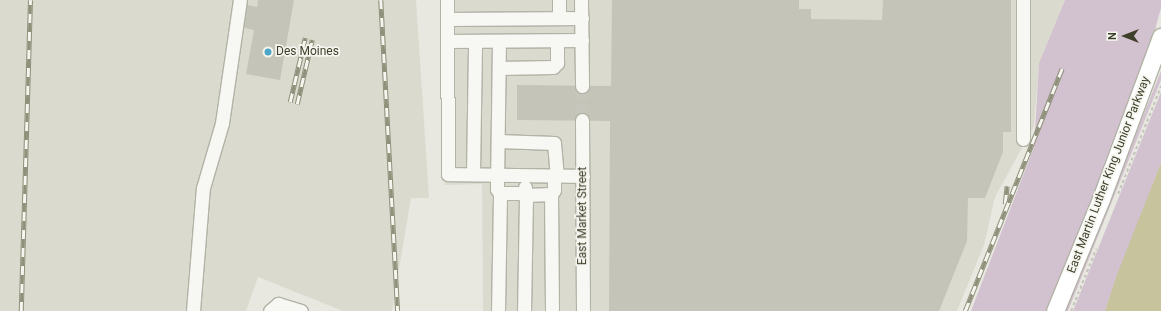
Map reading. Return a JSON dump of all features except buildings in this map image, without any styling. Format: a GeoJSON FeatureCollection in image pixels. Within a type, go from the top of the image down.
{"type":"FeatureCollection","features":[{"type":"Feature","properties":{"kind":"main road","name":"East Martin Luther King Junior Parkway"},"geometry":{"type":"LineString","coordinates":[[1055,311],[1101,199],[1161,37]]}},
{"type":"Feature","properties":{"kind":"street"},"geometry":{"type":"LineString","coordinates":[[193,311],[203,188],[222,123],[240,0]]}},
{"type":"Feature","properties":{"kind":"street"},"geometry":{"type":"LineString","coordinates":[[448,0],[448,174],[583,176]]}},
{"type":"Feature","properties":{"kind":"street"},"geometry":{"type":"LineString","coordinates":[[558,17],[559,0]]}},
{"type":"Feature","properties":{"kind":"street"},"geometry":{"type":"LineString","coordinates":[[581,0],[582,86]]}},
{"type":"Feature","properties":{"kind":"street"},"geometry":{"type":"LineString","coordinates":[[1023,0],[1023,139]]}},
{"type":"Feature","properties":{"kind":"street"},"geometry":{"type":"LineString","coordinates":[[448,19],[546,20],[558,17],[582,18]]}},
{"type":"Feature","properties":{"kind":"street"},"geometry":{"type":"LineString","coordinates":[[448,41],[557,42],[582,40]]}},
{"type":"Feature","properties":{"kind":"street"},"geometry":{"type":"LineString","coordinates":[[474,174],[475,42]]}},
{"type":"Feature","properties":{"kind":"street"},"geometry":{"type":"LineString","coordinates":[[498,311],[500,193],[497,189],[499,42]]}},
{"type":"Feature","properties":{"kind":"street"},"geometry":{"type":"LineString","coordinates":[[499,68],[553,67],[557,63],[557,42]]}},
{"type":"Feature","properties":{"kind":"street","name":"East Market Street"},"geometry":{"type":"LineString","coordinates":[[582,120],[583,311]]}},
{"type":"Feature","properties":{"kind":"street"},"geometry":{"type":"LineString","coordinates":[[498,141],[554,143],[555,175],[554,190],[551,194],[552,311]]}},
{"type":"Feature","properties":{"kind":"street"},"geometry":{"type":"LineString","coordinates":[[524,311],[525,175]]}},
{"type":"Feature","properties":{"kind":"street"},"geometry":{"type":"LineString","coordinates":[[500,193],[519,192],[525,195],[551,194]]}},
{"type":"Feature","properties":{"kind":"street"},"geometry":{"type":"LineString","coordinates":[[270,311],[278,304],[301,311]]}},
{"type":"Feature","properties":{"kind":"shaded area"},"geometry":{"type":"Polygon","coordinates":[[[0,0],[416,0],[429,198],[411,198],[392,311],[343,311],[258,277],[246,311],[0,311],[0,0]]]}},
{"type":"Feature","properties":{"kind":"shaded area"},"geometry":{"type":"Polygon","coordinates":[[[442,0],[1065,0],[1039,63],[1034,126],[995,197],[984,245],[957,311],[483,311],[482,184],[445,185],[442,0]]]}},
{"type":"Feature","properties":{"kind":"shaded area"},"geometry":{"type":"Polygon","coordinates":[[[1065,0],[1161,0],[1161,8],[1140,85],[1050,311],[971,311],[1034,147],[1039,63],[1065,0]]]}},
{"type":"Feature","properties":{"kind":"shaded area"},"geometry":{"type":"Polygon","coordinates":[[[1161,71],[1161,80],[1068,311],[1065,311],[1161,71]]]}},
{"type":"Feature","properties":{"kind":"shaded area"},"geometry":{"type":"Polygon","coordinates":[[[1161,92],[1161,163],[1105,311],[1073,311],[1161,92]]]}},
{"type":"Feature","properties":{"kind":"shaded area"},"geometry":{"type":"Polygon","coordinates":[[[1161,163],[1161,311],[1105,311],[1118,272],[1161,163]]]}},
{"type":"Feature","properties":{"kind":"tunnel"},"geometry":{"type":"LineString","coordinates":[[582,86],[582,120]]}},
{"type":"Feature","properties":{"kind":"railway"},"geometry":{"type":"LineString","coordinates":[[21,311],[30,0]]}},
{"type":"Feature","properties":{"kind":"railway"},"geometry":{"type":"LineString","coordinates":[[381,0],[398,311]]}},
{"type":"Feature","properties":{"kind":"railway"},"geometry":{"type":"LineString","coordinates":[[290,102],[305,38]]}},
{"type":"Feature","properties":{"kind":"railway"},"geometry":{"type":"LineString","coordinates":[[297,104],[312,40]]}},
{"type":"Feature","properties":{"kind":"railway"},"geometry":{"type":"LineString","coordinates":[[965,311],[1062,69]]}},
{"type":"Feature","properties":{"kind":"railway"},"geometry":{"type":"LineString","coordinates":[[1005,204],[1007,186]]}},
{"type":"Feature","properties":{"kind":"place","name":"Des Moines"},"geometry":{"type":"Point","coordinates":[268,52]}}]}
